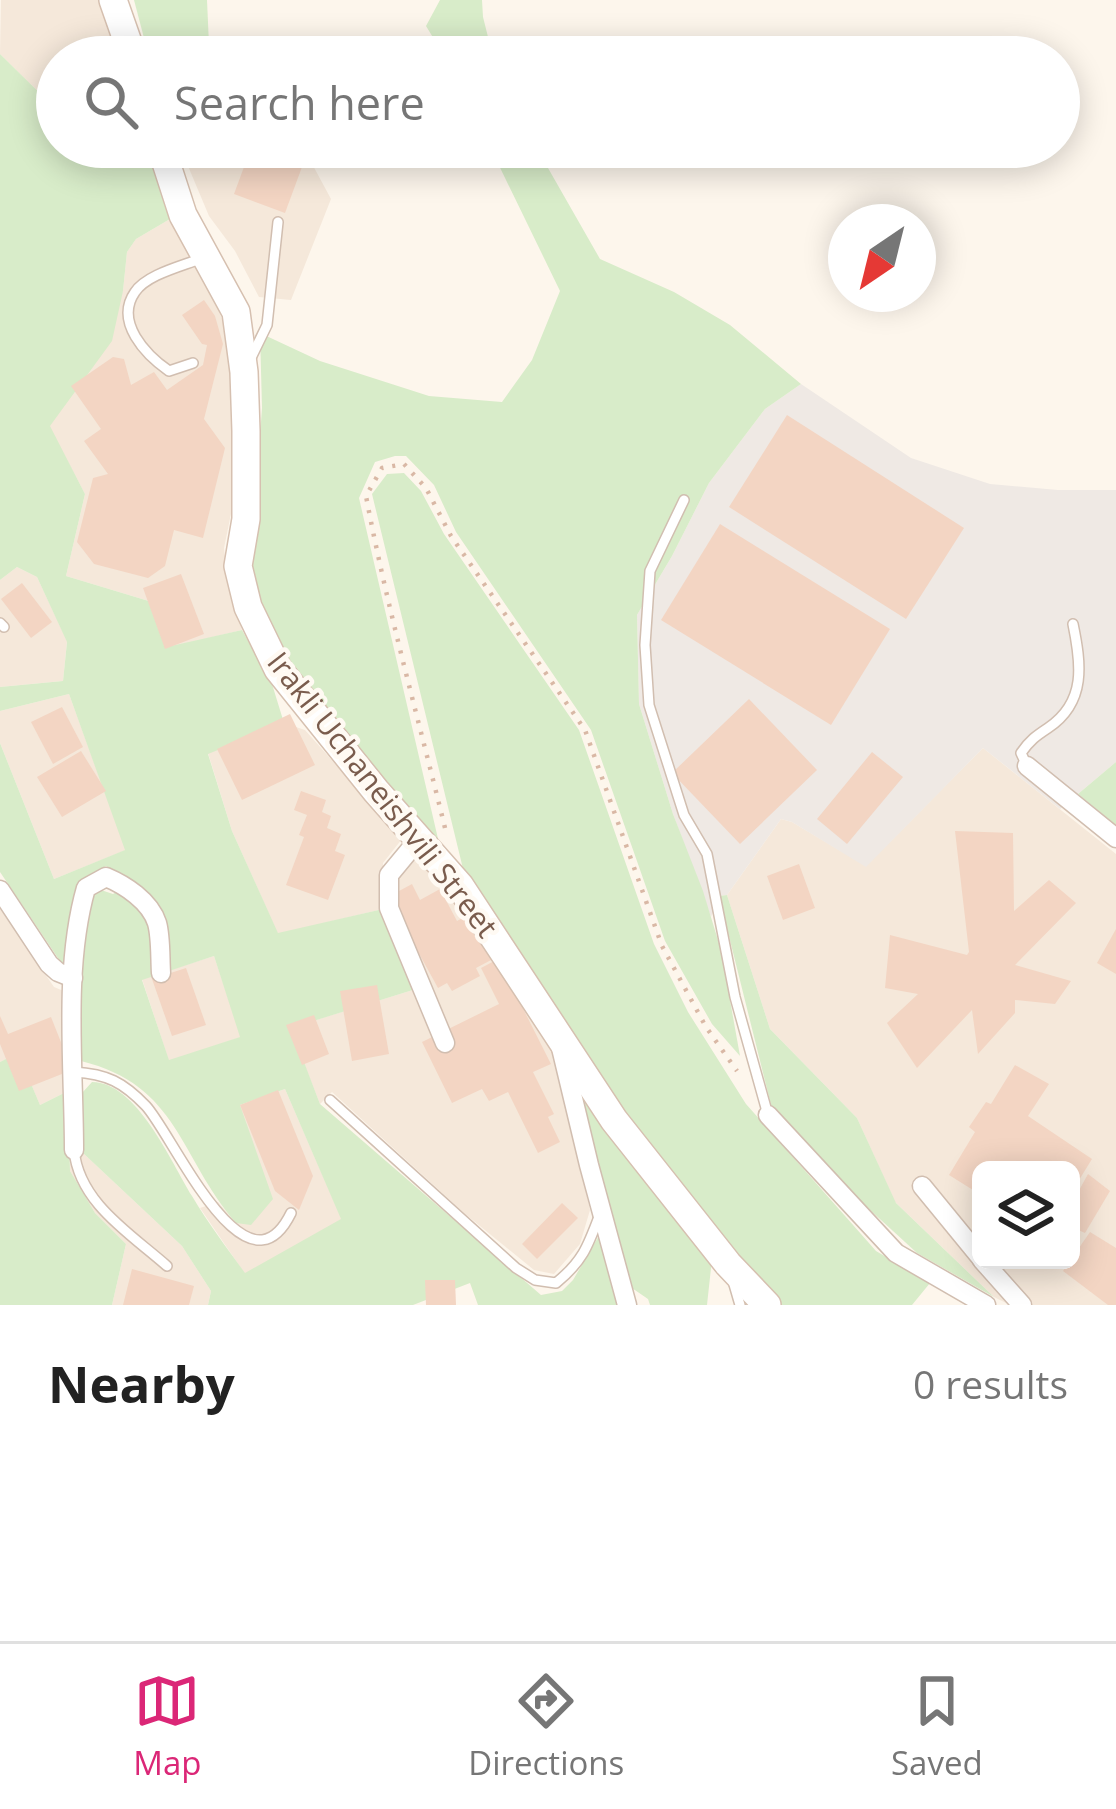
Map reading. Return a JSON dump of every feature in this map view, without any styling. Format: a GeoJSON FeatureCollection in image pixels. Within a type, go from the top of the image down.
{"type":"FeatureCollection","features":[{"type":"Feature","properties":{"kind":"street"},"geometry":{"type":"LineString","coordinates":[[113,0],[126,36]]}},
{"type":"Feature","properties":{"kind":"street","name":"Irakli Uchaneishvili Street"},"geometry":{"type":"LineString","coordinates":[[168,168],[183,215],[236,312],[244,372],[246,519],[238,566],[248,607],[278,669],[460,886],[614,1120],[728,1264],[767,1305]]}},
{"type":"Feature","properties":{"kind":"street"},"geometry":{"type":"LineString","coordinates":[[1027,766],[1116,838]]}},
{"type":"Feature","properties":{"kind":"street"},"geometry":{"type":"LineString","coordinates":[[418,839],[389,875],[389,908],[446,1043]]}},
{"type":"Feature","properties":{"kind":"street"},"geometry":{"type":"LineString","coordinates":[[74,1150],[73,978],[77,917],[86,888],[106,877],[142,900],[157,921],[161,973]]}},
{"type":"Feature","properties":{"kind":"street"},"geometry":{"type":"LineString","coordinates":[[0,890],[49,964],[73,978]]}},
{"type":"Feature","properties":{"kind":"street"},"geometry":{"type":"LineString","coordinates":[[558,1037],[627,1305]]}},
{"type":"Feature","properties":{"kind":"street"},"geometry":{"type":"LineString","coordinates":[[768,1114],[896,1253],[986,1305]]}},
{"type":"Feature","properties":{"kind":"street"},"geometry":{"type":"LineString","coordinates":[[922,1186],[972,1247]]}},
{"type":"Feature","properties":{"kind":"street"},"geometry":{"type":"LineString","coordinates":[[991,1269],[1022,1305]]}},
{"type":"Feature","properties":{"kind":"lane"},"geometry":{"type":"LineString","coordinates":[[244,372],[267,325],[278,222]]}},
{"type":"Feature","properties":{"kind":"lane"},"geometry":{"type":"LineString","coordinates":[[193,363],[169,370],[154,360],[137,341],[127,315],[135,292],[153,278],[207,256]]}},
{"type":"Feature","properties":{"kind":"lane"},"geometry":{"type":"LineString","coordinates":[[685,500],[650,571],[645,645],[649,705],[684,814],[707,854],[734,997],[768,1114]]}},
{"type":"Feature","properties":{"kind":"lane"},"geometry":{"type":"LineString","coordinates":[[1027,766],[1021,753],[1034,735],[1051,727],[1080,685],[1073,624]]}},
{"type":"Feature","properties":{"kind":"lane"},"geometry":{"type":"LineString","coordinates":[[74,1072],[108,1076],[149,1108],[210,1208],[231,1233],[255,1245],[268,1243],[291,1213]]}},
{"type":"Feature","properties":{"kind":"lane"},"geometry":{"type":"LineString","coordinates":[[330,1100],[535,1280],[556,1283],[577,1266],[601,1211]]}},
{"type":"Feature","properties":{"kind":"lane"},"geometry":{"type":"LineString","coordinates":[[74,1150],[76,1168],[88,1192],[167,1266]]}},
{"type":"Feature","properties":{"kind":"lane"},"geometry":{"type":"LineString","coordinates":[[728,1264],[740,1305]]}},
{"type":"Feature","properties":{"kind":"path"},"geometry":{"type":"LineString","coordinates":[[444,824],[390,616],[366,496],[382,468],[404,464],[426,488],[451,536],[585,730],[662,946],[706,1027],[743,1079]]}},
{"type":"Feature","properties":{"kind":"shaded area"},"geometry":{"type":"Polygon","coordinates":[[[1,0],[99,0],[110,36],[36,36],[36,89],[0,54],[1,0]]]}},
{"type":"Feature","properties":{"kind":"shaded area"},"geometry":{"type":"Polygon","coordinates":[[[189,168],[314,168],[331,199],[291,300],[259,297],[235,251],[209,216],[189,168]]]}},
{"type":"Feature","properties":{"kind":"shaded area"},"geometry":{"type":"Polygon","coordinates":[[[170,219],[208,285],[231,341],[233,504],[224,548],[242,630],[171,647],[152,602],[66,576],[85,494],[49,426],[123,291],[127,252],[136,239],[170,219]]]}},
{"type":"Feature","properties":{"kind":"shaded area"},"geometry":{"type":"Polygon","coordinates":[[[801,384],[911,458],[990,484],[1116,490],[1116,762],[1060,809],[983,748],[866,867],[781,819],[727,895],[719,896],[711,917],[639,704],[637,615],[709,483],[765,409],[801,384]]]}},
{"type":"Feature","properties":{"kind":"shaded area"},"geometry":{"type":"Polygon","coordinates":[[[17,567],[37,577],[67,641],[63,681],[0,687],[0,580],[17,567]]]}},
{"type":"Feature","properties":{"kind":"shaded area"},"geometry":{"type":"Polygon","coordinates":[[[69,694],[126,850],[54,879],[0,743],[0,711],[69,694]]]}},
{"type":"Feature","properties":{"kind":"shaded area"},"geometry":{"type":"Polygon","coordinates":[[[284,723],[305,730],[402,839],[383,863],[383,909],[278,934],[232,831],[208,753],[284,723]]]}},
{"type":"Feature","properties":{"kind":"shaded area"},"geometry":{"type":"Polygon","coordinates":[[[983,748],[1116,854],[1116,1305],[1010,1305],[994,1297],[895,1202],[857,1118],[770,1029],[727,895],[781,819],[866,866],[983,748]]]}},
{"type":"Feature","properties":{"kind":"shaded area"},"geometry":{"type":"Polygon","coordinates":[[[416,859],[457,901],[554,1045],[590,1210],[580,1244],[554,1274],[534,1270],[464,1213],[332,1092],[320,1104],[290,1028],[416,989],[394,882],[405,863],[416,859]]]}},
{"type":"Feature","properties":{"kind":"shaded area"},"geometry":{"type":"Polygon","coordinates":[[[0,909],[54,987],[66,992],[68,1091],[40,1105],[18,1054],[0,1062],[0,909]]]}},
{"type":"Feature","properties":{"kind":"shaded area"},"geometry":{"type":"Polygon","coordinates":[[[214,956],[241,1037],[169,1061],[142,979],[214,956]]]}},
{"type":"Feature","properties":{"kind":"shaded area"},"geometry":{"type":"Polygon","coordinates":[[[285,1089],[342,1220],[245,1274],[200,1208],[218,1202],[236,1223],[240,1105],[285,1089]]]}},
{"type":"Feature","properties":{"kind":"shaded area"},"geometry":{"type":"Polygon","coordinates":[[[70,1153],[83,1153],[182,1246],[211,1291],[208,1305],[112,1305],[126,1244],[95,1213],[78,1186],[70,1171],[70,1153]]]}},
{"type":"Feature","properties":{"kind":"green space"},"geometry":{"type":"Polygon","coordinates":[[[134,0],[207,0],[209,36],[143,36],[134,0]]]}},
{"type":"Feature","properties":{"kind":"green space"},"geometry":{"type":"Polygon","coordinates":[[[440,0],[482,0],[488,36],[432,36],[426,26],[440,0]]]}},
{"type":"Feature","properties":{"kind":"green space"},"geometry":{"type":"Polygon","coordinates":[[[0,54],[36,89],[36,168],[154,168],[170,219],[136,239],[127,252],[112,341],[50,426],[85,494],[66,576],[152,602],[171,646],[242,630],[272,684],[284,723],[208,754],[232,831],[278,933],[383,909],[416,989],[291,1028],[320,1104],[541,1295],[562,1291],[573,1280],[600,1234],[619,1305],[478,1305],[470,1283],[413,1305],[208,1305],[211,1291],[182,1246],[83,1153],[82,1093],[92,1082],[124,1095],[138,1109],[245,1273],[341,1219],[285,1089],[240,1105],[273,1199],[251,1225],[236,1223],[158,1105],[113,1072],[81,1061],[78,954],[87,901],[98,889],[113,894],[132,883],[106,866],[83,879],[72,903],[64,967],[0,872],[0,743],[54,879],[125,850],[69,694],[0,711],[0,687],[63,681],[67,642],[37,577],[17,567],[0,580],[0,54]],[[214,956],[142,980],[169,1060],[240,1037],[214,956]]]}},
{"type":"Feature","properties":{"kind":"green space"},"geometry":{"type":"Polygon","coordinates":[[[500,168],[548,168],[600,259],[674,292],[730,325],[801,384],[765,409],[709,483],[637,615],[639,704],[721,950],[740,1056],[712,1024],[665,941],[591,730],[456,532],[434,485],[406,456],[375,462],[359,498],[442,856],[303,687],[249,586],[262,408],[260,333],[320,361],[429,396],[502,402],[532,360],[560,291],[500,168]]]}},
{"type":"Feature","properties":{"kind":"green space"},"geometry":{"type":"Polygon","coordinates":[[[404,473],[421,491],[444,534],[579,730],[654,944],[688,1012],[746,1104],[876,1251],[930,1283],[912,1305],[782,1305],[692,1207],[616,1109],[465,877],[372,494],[387,474],[404,473]]]}},
{"type":"Feature","properties":{"kind":"green space"},"geometry":{"type":"Polygon","coordinates":[[[1116,762],[1116,825],[1078,794],[1116,762]]]}},
{"type":"Feature","properties":{"kind":"green space"},"geometry":{"type":"Polygon","coordinates":[[[727,895],[770,1029],[857,1118],[896,1203],[994,1297],[917,1253],[772,1109],[719,896],[727,895]]]}},
{"type":"Feature","properties":{"kind":"green space"},"geometry":{"type":"Polygon","coordinates":[[[18,1053],[40,1105],[68,1091],[70,1171],[95,1213],[126,1244],[112,1305],[0,1305],[0,1062],[18,1053]]]}},
{"type":"Feature","properties":{"kind":"green space"},"geometry":{"type":"Polygon","coordinates":[[[572,1073],[712,1259],[707,1305],[650,1305],[629,1286],[572,1073]]]}},
{"type":"Feature","properties":{"kind":"building"},"geometry":{"type":"Polygon","coordinates":[[[244,168],[302,168],[285,213],[234,194],[244,168]]]}},
{"type":"Feature","properties":{"kind":"building"},"geometry":{"type":"Polygon","coordinates":[[[204,300],[215,316],[223,344],[204,419],[225,448],[203,538],[174,530],[165,566],[148,578],[94,564],[77,542],[93,478],[108,474],[84,441],[101,429],[71,386],[113,357],[124,359],[131,385],[154,372],[167,390],[203,365],[207,345],[182,315],[204,300]]]}},
{"type":"Feature","properties":{"kind":"building"},"geometry":{"type":"Polygon","coordinates":[[[787,415],[964,528],[906,619],[729,507],[787,415]]]}},
{"type":"Feature","properties":{"kind":"building"},"geometry":{"type":"Polygon","coordinates":[[[720,524],[890,629],[831,725],[661,620],[720,524]]]}},
{"type":"Feature","properties":{"kind":"building"},"geometry":{"type":"Polygon","coordinates":[[[181,574],[204,634],[165,649],[143,588],[181,574]]]}},
{"type":"Feature","properties":{"kind":"building"},"geometry":{"type":"Polygon","coordinates":[[[22,583],[52,622],[31,638],[1,599],[22,583]]]}},
{"type":"Feature","properties":{"kind":"building"},"geometry":{"type":"Polygon","coordinates":[[[749,699],[817,770],[740,844],[672,773],[749,699]]]}},
{"type":"Feature","properties":{"kind":"building"},"geometry":{"type":"Polygon","coordinates":[[[62,707],[83,747],[53,764],[31,722],[62,707]]]}},
{"type":"Feature","properties":{"kind":"building"},"geometry":{"type":"Polygon","coordinates":[[[290,714],[315,765],[242,800],[217,749],[290,714]]]}},
{"type":"Feature","properties":{"kind":"building"},"geometry":{"type":"Polygon","coordinates":[[[81,751],[106,791],[62,817],[37,777],[81,751]]]}},
{"type":"Feature","properties":{"kind":"building"},"geometry":{"type":"Polygon","coordinates":[[[872,752],[903,777],[847,844],[817,819],[872,752]]]}},
{"type":"Feature","properties":{"kind":"building"},"geometry":{"type":"Polygon","coordinates":[[[301,791],[326,800],[322,812],[331,816],[327,828],[341,834],[335,851],[345,855],[328,900],[286,885],[304,837],[299,835],[307,815],[294,810],[301,791]]]}},
{"type":"Feature","properties":{"kind":"building"},"geometry":{"type":"Polygon","coordinates":[[[955,831],[1013,833],[1014,911],[1049,880],[1076,903],[1015,965],[1071,981],[1055,1004],[1015,1000],[1015,1013],[978,1054],[972,1010],[917,1068],[887,1023],[918,994],[885,988],[890,935],[969,952],[955,831]]]}},
{"type":"Feature","properties":{"kind":"building"},"geometry":{"type":"Polygon","coordinates":[[[799,864],[815,908],[783,920],[767,876],[799,864]]]}},
{"type":"Feature","properties":{"kind":"building"},"geometry":{"type":"Polygon","coordinates":[[[412,884],[420,900],[440,889],[457,921],[468,915],[493,959],[476,968],[480,976],[452,991],[447,983],[438,988],[388,897],[412,884]]]}},
{"type":"Feature","properties":{"kind":"building"},"geometry":{"type":"Polygon","coordinates":[[[1116,929],[1116,974],[1097,963],[1116,929]]]}},
{"type":"Feature","properties":{"kind":"building"},"geometry":{"type":"Polygon","coordinates":[[[498,959],[551,1064],[533,1072],[554,1114],[548,1117],[560,1142],[538,1153],[508,1092],[489,1101],[482,1089],[452,1103],[422,1042],[499,1004],[481,968],[498,959]]]}},
{"type":"Feature","properties":{"kind":"building"},"geometry":{"type":"Polygon","coordinates":[[[186,968],[206,1025],[172,1036],[152,979],[186,968]]]}},
{"type":"Feature","properties":{"kind":"building"},"geometry":{"type":"Polygon","coordinates":[[[377,985],[389,1054],[352,1061],[340,991],[377,985]]]}},
{"type":"Feature","properties":{"kind":"building"},"geometry":{"type":"Polygon","coordinates":[[[314,1015],[329,1054],[302,1065],[286,1025],[314,1015]]]}},
{"type":"Feature","properties":{"kind":"building"},"geometry":{"type":"Polygon","coordinates":[[[0,1016],[8,1034],[51,1017],[72,1070],[19,1091],[0,1044],[0,1016]]]}},
{"type":"Feature","properties":{"kind":"building"},"geometry":{"type":"Polygon","coordinates":[[[1015,1065],[1049,1084],[1028,1116],[1092,1159],[1080,1178],[1080,1161],[972,1161],[972,1189],[949,1175],[975,1132],[969,1127],[986,1102],[991,1104],[1015,1065]]]}},
{"type":"Feature","properties":{"kind":"building"},"geometry":{"type":"Polygon","coordinates":[[[278,1090],[313,1176],[299,1210],[275,1191],[240,1105],[278,1090]]]}},
{"type":"Feature","properties":{"kind":"building"},"geometry":{"type":"Polygon","coordinates":[[[1088,1174],[1110,1191],[1085,1233],[1080,1231],[1080,1189],[1088,1174]]]}},
{"type":"Feature","properties":{"kind":"building"},"geometry":{"type":"Polygon","coordinates":[[[562,1203],[578,1218],[537,1259],[522,1244],[562,1203]]]}},
{"type":"Feature","properties":{"kind":"building"},"geometry":{"type":"Polygon","coordinates":[[[1090,1232],[1116,1248],[1116,1305],[1108,1305],[1063,1271],[1080,1269],[1080,1246],[1090,1232]]]}},
{"type":"Feature","properties":{"kind":"building"},"geometry":{"type":"Polygon","coordinates":[[[132,1269],[194,1286],[189,1305],[123,1305],[132,1269]]]}},
{"type":"Feature","properties":{"kind":"building"},"geometry":{"type":"Polygon","coordinates":[[[425,1280],[455,1280],[456,1305],[426,1305],[425,1280]]]}}]}
